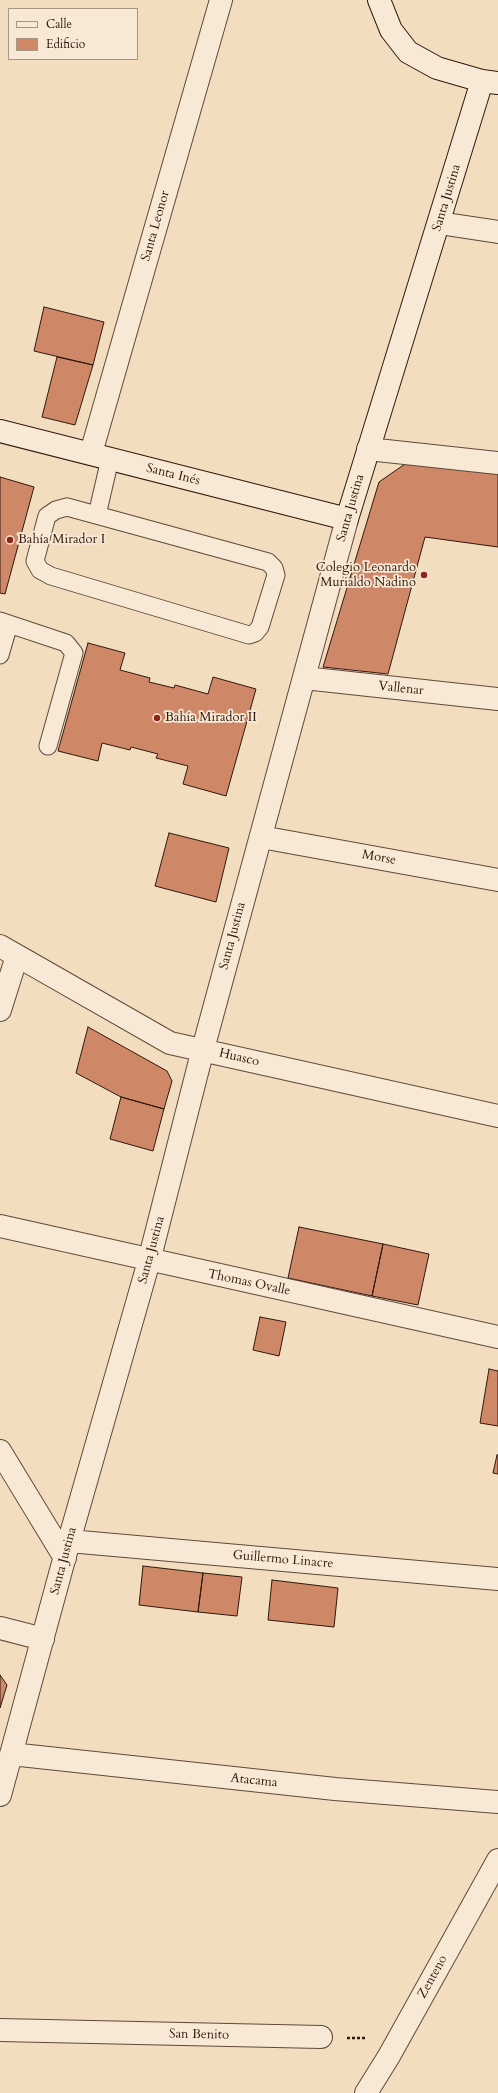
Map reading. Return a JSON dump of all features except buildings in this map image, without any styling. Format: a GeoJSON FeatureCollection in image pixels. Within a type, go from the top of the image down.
{"type":"FeatureCollection","features":[{"type":"Feature","properties":{"kind":"street","name":"Santa Leonor"},"geometry":{"type":"LineString","coordinates":[[101,456],[221,0]]}},
{"type":"Feature","properties":{"kind":"street"},"geometry":{"type":"LineString","coordinates":[[379,0],[391,30],[408,52],[437,68],[490,82]]}},
{"type":"Feature","properties":{"kind":"street","name":"Santa Justina"},"geometry":{"type":"LineString","coordinates":[[1,1789],[67,1550],[150,1261],[202,1049],[347,519],[439,223],[490,82]]}},
{"type":"Feature","properties":{"kind":"street"},"geometry":{"type":"LineString","coordinates":[[439,223],[498,232]]}},
{"type":"Feature","properties":{"kind":"street","name":"Santa Inés"},"geometry":{"type":"LineString","coordinates":[[0,431],[347,519]]}},
{"type":"Feature","properties":{"kind":"street"},"geometry":{"type":"LineString","coordinates":[[368,449],[498,463]]}},
{"type":"Feature","properties":{"kind":"street","name":"Vallenar"},"geometry":{"type":"LineString","coordinates":[[304,678],[498,700]]}},
{"type":"Feature","properties":{"kind":"street","name":"Morse"},"geometry":{"type":"LineString","coordinates":[[260,836],[498,880]]}},
{"type":"Feature","properties":{"kind":"street"},"geometry":{"type":"LineString","coordinates":[[0,1010],[8,951]]}},
{"type":"Feature","properties":{"kind":"street","name":"Huasco"},"geometry":{"type":"LineString","coordinates":[[8,951],[170,1043],[498,1116]]}},
{"type":"Feature","properties":{"kind":"street","name":"Thomas Ovalle"},"geometry":{"type":"LineString","coordinates":[[0,1226],[150,1261],[498,1338]]}},
{"type":"Feature","properties":{"kind":"street"},"geometry":{"type":"LineString","coordinates":[[0,1451],[48,1530],[67,1550]]}},
{"type":"Feature","properties":{"kind":"street","name":"Guillermo Linacre"},"geometry":{"type":"LineString","coordinates":[[67,1550],[498,1579]]}},
{"type":"Feature","properties":{"kind":"street"},"geometry":{"type":"LineString","coordinates":[[0,1628],[43,1639]]}},
{"type":"Feature","properties":{"kind":"street","name":"Atacama"},"geometry":{"type":"LineString","coordinates":[[11,1754],[335,1790],[498,1802]]}},
{"type":"Feature","properties":{"kind":"street","name":"Zenteno"},"geometry":{"type":"LineString","coordinates":[[366,2093],[498,1860]]}},
{"type":"Feature","properties":{"kind":"street","name":"San Benito"},"geometry":{"type":"LineString","coordinates":[[0,2030],[321,2038]]}},
{"type":"Feature","properties":{"kind":"lane"},"geometry":{"type":"LineString","coordinates":[[97,515],[101,456]]}},
{"type":"Feature","properties":{"kind":"lane"},"geometry":{"type":"LineString","coordinates":[[67,507],[97,515],[268,562],[274,568],[276,575],[260,627],[255,633],[249,635],[51,576],[40,570],[35,561],[47,516],[56,510],[67,507]]}},
{"type":"Feature","properties":{"kind":"lane"},"geometry":{"type":"LineString","coordinates":[[0,655],[5,623],[66,642],[74,653],[48,746]]}},
{"type":"Feature","properties":{"kind":"path"},"geometry":{"type":"LineString","coordinates":[[321,2038],[398,2038]]}},
{"type":"Feature","properties":{"kind":"place","name":"Bahía Mirador I"},"geometry":{"type":"Point","coordinates":[10,540]}},
{"type":"Feature","properties":{"kind":"place","name":"Colegio Leonardo Murialdo Nadino"},"geometry":{"type":"Point","coordinates":[424,575]}},
{"type":"Feature","properties":{"kind":"place","name":"Bahía Mirador II"},"geometry":{"type":"Point","coordinates":[157,718]}}]}
